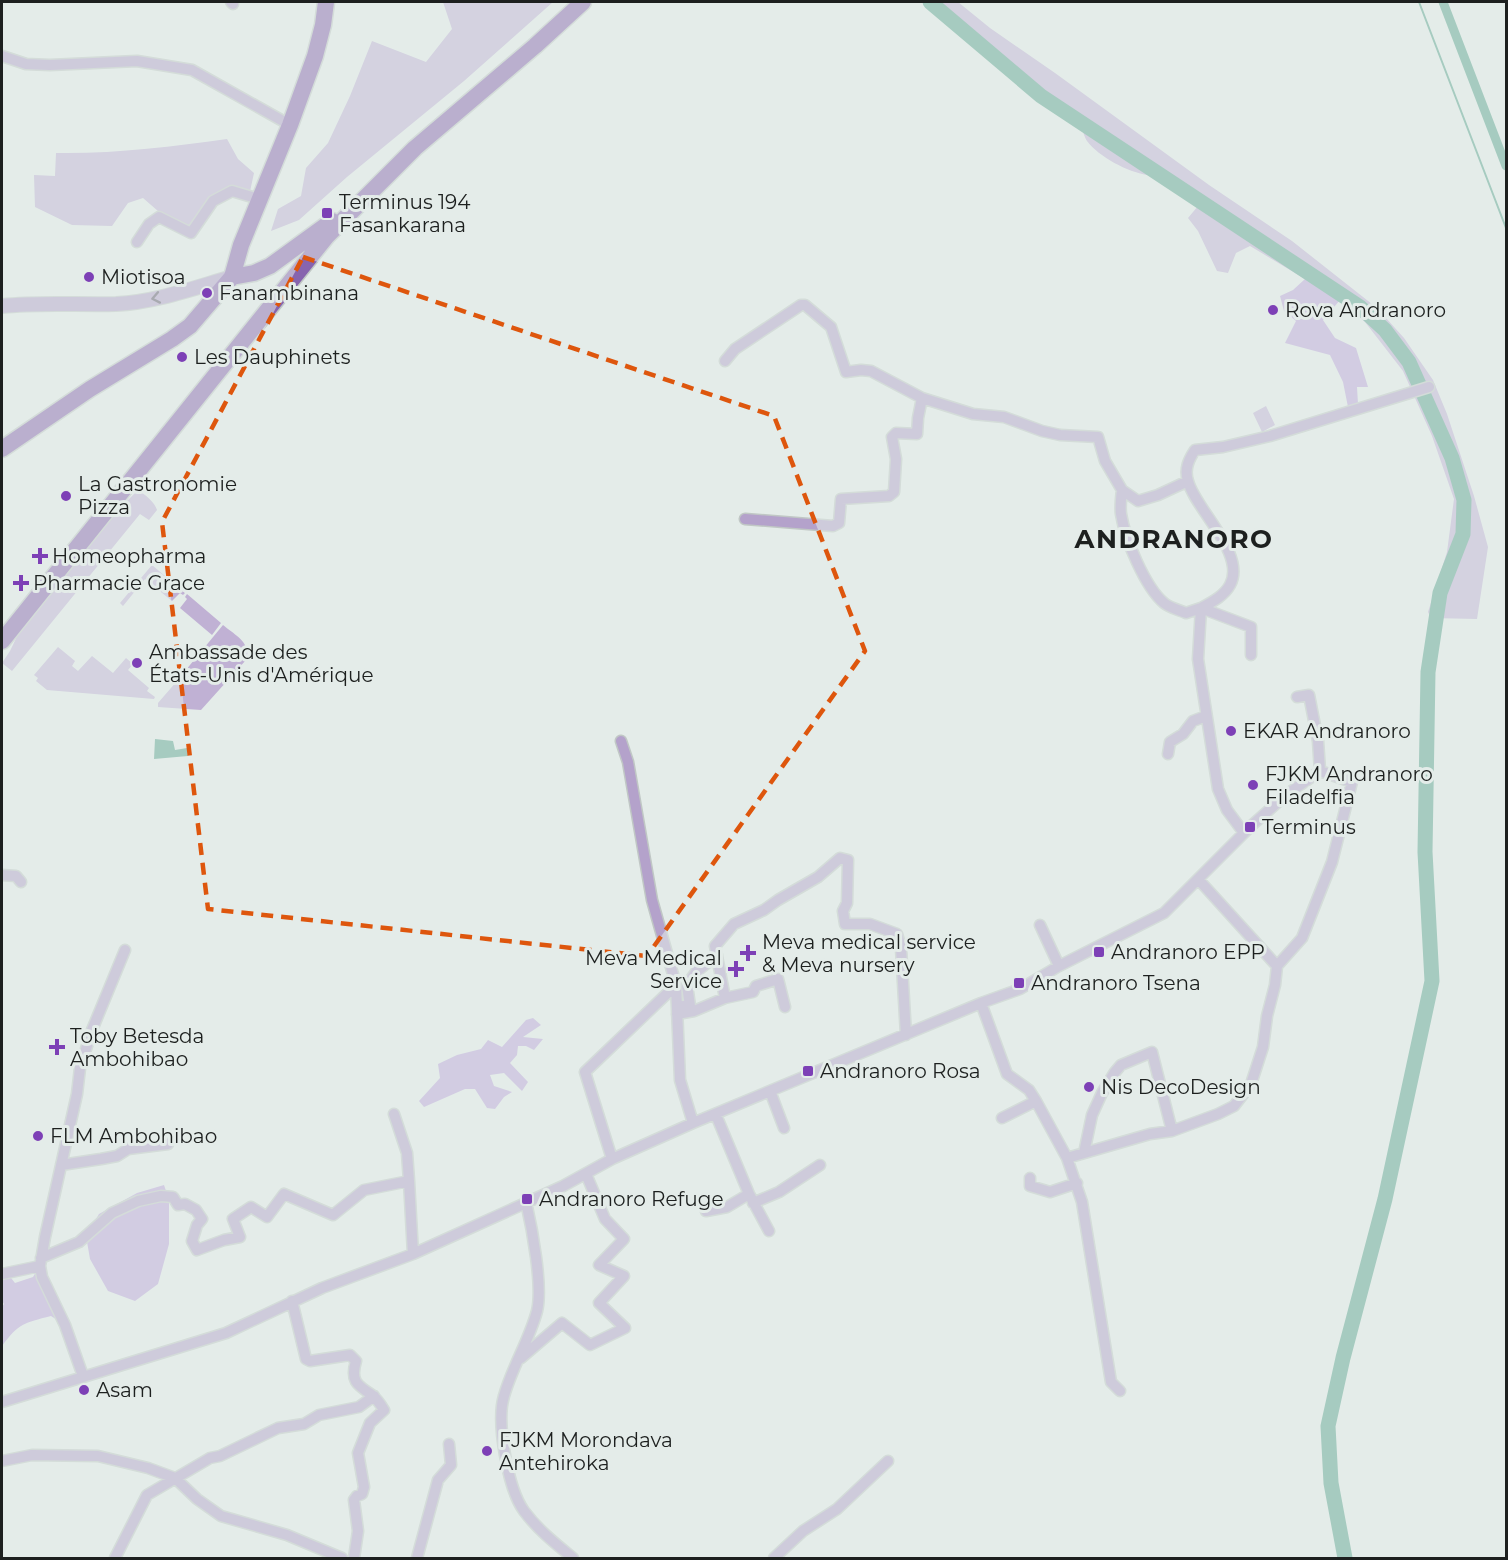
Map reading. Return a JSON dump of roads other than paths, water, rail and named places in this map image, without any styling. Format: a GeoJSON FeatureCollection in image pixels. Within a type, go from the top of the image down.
{"type":"FeatureCollection","features":[{"type":"Feature","properties":{"kind":"main road"},"geometry":{"type":"LineString","coordinates":[[2,449],[90,389],[190,326],[232,277],[241,245],[290,125],[315,56],[326,2]]}},
{"type":"Feature","properties":{"kind":"main road"},"geometry":{"type":"LineString","coordinates":[[2,641],[327,236],[415,148],[583,2]]}},
{"type":"Feature","properties":{"kind":"main road"},"geometry":{"type":"LineString","coordinates":[[232,277],[254,273],[270,266],[366,196]]}},
{"type":"Feature","properties":{"kind":"street"},"geometry":{"type":"LineString","coordinates":[[2,56],[26,64],[137,61],[192,70],[290,125]]}},
{"type":"Feature","properties":{"kind":"street"},"geometry":{"type":"LineString","coordinates":[[137,242],[149,224],[159,217],[191,233],[213,201],[232,191],[259,199]]}},
{"type":"Feature","properties":{"kind":"street"},"geometry":{"type":"LineString","coordinates":[[2,306],[118,304],[159,298],[232,277]]}},
{"type":"Feature","properties":{"kind":"street"},"geometry":{"type":"LineString","coordinates":[[725,361],[735,349],[801,305],[805,305],[831,327],[843,369],[846,372],[871,371],[922,398],[973,414],[1004,417],[1042,431],[1098,437],[1105,461],[1122,490],[1138,501],[1158,495],[1188,481]]}},
{"type":"Feature","properties":{"kind":"street"},"geometry":{"type":"LineString","coordinates":[[1122,490],[1121,514],[1137,561],[1152,590],[1166,604],[1186,613],[1202,608],[1217,599],[1230,585],[1234,567],[1224,544],[1188,481],[1186,468],[1195,450],[1223,447],[1270,436],[1430,387]]}},
{"type":"Feature","properties":{"kind":"street"},"geometry":{"type":"LineString","coordinates":[[746,519],[833,526],[839,523],[840,499],[889,496],[894,492],[897,459],[892,437],[896,433],[917,434],[922,398]]}},
{"type":"Feature","properties":{"kind":"street"},"geometry":{"type":"LineString","coordinates":[[1202,608],[1251,627],[1251,655]]}},
{"type":"Feature","properties":{"kind":"street"},"geometry":{"type":"LineString","coordinates":[[1202,608],[1198,659],[1218,789],[1227,810],[1244,833]]}},
{"type":"Feature","properties":{"kind":"street"},"geometry":{"type":"LineString","coordinates":[[1297,697],[1309,695],[1318,741],[1320,771]]}},
{"type":"Feature","properties":{"kind":"street"},"geometry":{"type":"LineString","coordinates":[[1168,754],[1170,742],[1183,734],[1193,721],[1206,716]]}},
{"type":"Feature","properties":{"kind":"street"},"geometry":{"type":"LineString","coordinates":[[621,741],[628,762],[652,900],[676,985],[680,1080],[693,1123]]}},
{"type":"Feature","properties":{"kind":"street"},"geometry":{"type":"LineString","coordinates":[[2,1402],[226,1333],[322,1288],[413,1254],[693,1123],[981,1003],[1020,989],[1059,966],[1164,913],[1244,833],[1286,795],[1320,771]]}},
{"type":"Feature","properties":{"kind":"street"},"geometry":{"type":"LineString","coordinates":[[1067,1158],[1150,1134],[1172,1131],[1234,1106],[1251,1084],[1263,1047],[1277,966],[1302,938],[1332,862],[1352,782],[1320,771]]}},
{"type":"Feature","properties":{"kind":"street"},"geometry":{"type":"LineString","coordinates":[[725,998],[715,946],[734,924],[764,910],[818,877],[840,858],[848,860],[847,903],[843,911],[845,924],[870,924],[897,934],[901,948],[906,1035]]}},
{"type":"Feature","properties":{"kind":"street"},"geometry":{"type":"LineString","coordinates":[[2,874],[16,876],[21,882]]}},
{"type":"Feature","properties":{"kind":"street"},"geometry":{"type":"LineString","coordinates":[[1198,879],[1277,966]]}},
{"type":"Feature","properties":{"kind":"street"},"geometry":{"type":"LineString","coordinates":[[1040,925],[1059,966]]}},
{"type":"Feature","properties":{"kind":"street"},"geometry":{"type":"LineString","coordinates":[[82,1376],[65,1325],[42,1276],[41,1262],[77,1094],[80,1068],[92,1030],[125,950]]}},
{"type":"Feature","properties":{"kind":"street"},"geometry":{"type":"LineString","coordinates":[[677,1014],[683,1006],[690,1006],[687,985],[696,972],[717,955]]}},
{"type":"Feature","properties":{"kind":"street"},"geometry":{"type":"LineString","coordinates":[[677,1014],[694,1011],[725,998],[753,992],[756,986],[778,979],[784,1007]]}},
{"type":"Feature","properties":{"kind":"street"},"geometry":{"type":"LineString","coordinates":[[612,1160],[585,1072],[676,985]]}},
{"type":"Feature","properties":{"kind":"street"},"geometry":{"type":"LineString","coordinates":[[981,1003],[1007,1074],[1029,1090],[1067,1158],[1077,1183],[1111,1382],[1120,1391]]}},
{"type":"Feature","properties":{"kind":"street"},"geometry":{"type":"LineString","coordinates":[[1084,1153],[1092,1115],[1115,1072],[1121,1065],[1152,1052],[1172,1131]]}},
{"type":"Feature","properties":{"kind":"street"},"geometry":{"type":"LineString","coordinates":[[770,1091],[784,1128]]}},
{"type":"Feature","properties":{"kind":"street"},"geometry":{"type":"LineString","coordinates":[[1002,1118],[1036,1101]]}},
{"type":"Feature","properties":{"kind":"street"},"geometry":{"type":"LineString","coordinates":[[394,1114],[407,1154],[413,1254]]}},
{"type":"Feature","properties":{"kind":"street"},"geometry":{"type":"LineString","coordinates":[[716,1115],[751,1199],[769,1231]]}},
{"type":"Feature","properties":{"kind":"street"},"geometry":{"type":"LineString","coordinates":[[61,1165],[101,1160],[117,1156],[128,1149],[168,1144]]}},
{"type":"Feature","properties":{"kind":"street"},"geometry":{"type":"LineString","coordinates":[[706,1211],[779,1192],[820,1165]]}},
{"type":"Feature","properties":{"kind":"street"},"geometry":{"type":"LineString","coordinates":[[519,1359],[562,1323],[590,1346],[625,1328],[599,1303],[624,1276],[599,1265],[624,1239],[605,1219],[586,1174]]}},
{"type":"Feature","properties":{"kind":"street"},"geometry":{"type":"LineString","coordinates":[[1030,1178],[1030,1186],[1050,1192],[1077,1183]]}},
{"type":"Feature","properties":{"kind":"street"},"geometry":{"type":"LineString","coordinates":[[2,1274],[41,1262],[79,1242],[112,1213],[150,1198],[173,1197],[178,1205],[184,1204],[196,1210],[202,1220],[197,1225],[192,1241],[197,1250],[240,1237],[233,1219],[251,1207],[267,1217],[284,1194],[333,1215],[364,1190],[409,1181]]}},
{"type":"Feature","properties":{"kind":"street"},"geometry":{"type":"LineString","coordinates":[[526,1202],[534,1248],[537,1309],[504,1396],[500,1417],[511,1480],[522,1508],[539,1529],[573,1558]]}},
{"type":"Feature","properties":{"kind":"street"},"geometry":{"type":"LineString","coordinates":[[292,1301],[306,1359],[310,1361],[350,1355],[356,1361],[354,1378],[362,1390],[374,1396],[384,1410],[370,1423],[358,1453],[364,1488],[362,1494],[354,1500],[358,1531],[354,1558]]}},
{"type":"Feature","properties":{"kind":"street"},"geometry":{"type":"LineString","coordinates":[[115,1558],[147,1495],[210,1458],[220,1456],[278,1428],[304,1424],[319,1414],[359,1407],[374,1396]]}},
{"type":"Feature","properties":{"kind":"street"},"geometry":{"type":"LineString","coordinates":[[417,1558],[438,1480],[451,1465],[449,1444]]}},
{"type":"Feature","properties":{"kind":"street"},"geometry":{"type":"LineString","coordinates":[[2,1461],[32,1455],[98,1456],[148,1468],[175,1478],[197,1499],[221,1516],[287,1535],[342,1558]]}},
{"type":"Feature","properties":{"kind":"street"},"geometry":{"type":"LineString","coordinates":[[774,1558],[803,1531],[837,1509],[888,1461]]}},
{"type":"Feature","properties":{"kind":"waterway"},"geometry":{"type":"LineString","coordinates":[[930,2],[1041,96],[1360,307],[1385,330],[1409,362],[1452,458],[1464,500],[1463,534],[1440,593],[1428,672],[1425,852],[1432,981],[1385,1199],[1343,1358],[1328,1426],[1331,1483],[1345,1558]]}},
{"type":"Feature","properties":{"kind":"waterway"},"geometry":{"type":"LineString","coordinates":[[1419,2],[1506,228]]}},
{"type":"Feature","properties":{"kind":"waterway"},"geometry":{"type":"LineString","coordinates":[[1443,2],[1506,166]]}},
{"type":"Feature","properties":{"kind":"place","name":"Terminus 194 Fasankarana"},"geometry":{"type":"Point","coordinates":[327,213]}},
{"type":"Feature","properties":{"kind":"place","name":"Miotisoa"},"geometry":{"type":"Point","coordinates":[89,277]}},
{"type":"Feature","properties":{"kind":"place","name":"Fanambinana"},"geometry":{"type":"Point","coordinates":[207,293]}},
{"type":"Feature","properties":{"kind":"place","name":"Rova Andranoro"},"geometry":{"type":"Point","coordinates":[1273,310]}},
{"type":"Feature","properties":{"kind":"place","name":"Les Dauphinets"},"geometry":{"type":"Point","coordinates":[182,357]}},
{"type":"Feature","properties":{"kind":"place","name":"La Gastronomie Pizza"},"geometry":{"type":"Point","coordinates":[66,496]}},
{"type":"Feature","properties":{"kind":"place","name":"Homeopharma"},"geometry":{"type":"Point","coordinates":[40,556]}},
{"type":"Feature","properties":{"kind":"place","name":"Pharmacie Grace"},"geometry":{"type":"Point","coordinates":[21,583]}},
{"type":"Feature","properties":{"kind":"place","name":"Ambassade des États-Unis d'Amérique"},"geometry":{"type":"Point","coordinates":[137,663]}},
{"type":"Feature","properties":{"kind":"place","name":"EKAR Andranoro"},"geometry":{"type":"Point","coordinates":[1231,731]}},
{"type":"Feature","properties":{"kind":"place","name":"FJKM Andranoro Filadelfia"},"geometry":{"type":"Point","coordinates":[1253,785]}},
{"type":"Feature","properties":{"kind":"place","name":"Terminus"},"geometry":{"type":"Point","coordinates":[1250,827]}},
{"type":"Feature","properties":{"kind":"place","name":"Andranoro EPP"},"geometry":{"type":"Point","coordinates":[1099,952]}},
{"type":"Feature","properties":{"kind":"place","name":"Meva medical service & Meva nursery"},"geometry":{"type":"Point","coordinates":[748,953]}},
{"type":"Feature","properties":{"kind":"place","name":"Meva Medical Service"},"geometry":{"type":"Point","coordinates":[736,969]}},
{"type":"Feature","properties":{"kind":"place","name":"Andranoro Tsena"},"geometry":{"type":"Point","coordinates":[1019,983]}},
{"type":"Feature","properties":{"kind":"place","name":"Toby Betesda Ambohibao"},"geometry":{"type":"Point","coordinates":[57,1047]}},
{"type":"Feature","properties":{"kind":"place","name":"Andranoro Rosa"},"geometry":{"type":"Point","coordinates":[808,1071]}},
{"type":"Feature","properties":{"kind":"place","name":"Nis DecoDesign"},"geometry":{"type":"Point","coordinates":[1089,1087]}},
{"type":"Feature","properties":{"kind":"place","name":"FLM Ambohibao"},"geometry":{"type":"Point","coordinates":[38,1136]}},
{"type":"Feature","properties":{"kind":"place","name":"Andranoro Refuge"},"geometry":{"type":"Point","coordinates":[527,1199]}},
{"type":"Feature","properties":{"kind":"place","name":"Asam"},"geometry":{"type":"Point","coordinates":[84,1390]}},
{"type":"Feature","properties":{"kind":"place","name":"FJKM Morondava Antehiroka"},"geometry":{"type":"Point","coordinates":[487,1451]}},
{"type":"Feature","properties":{"kind":"district","name":"ANDRANORO"},"geometry":{"type":"Point","coordinates":[1174,539]}}]}
